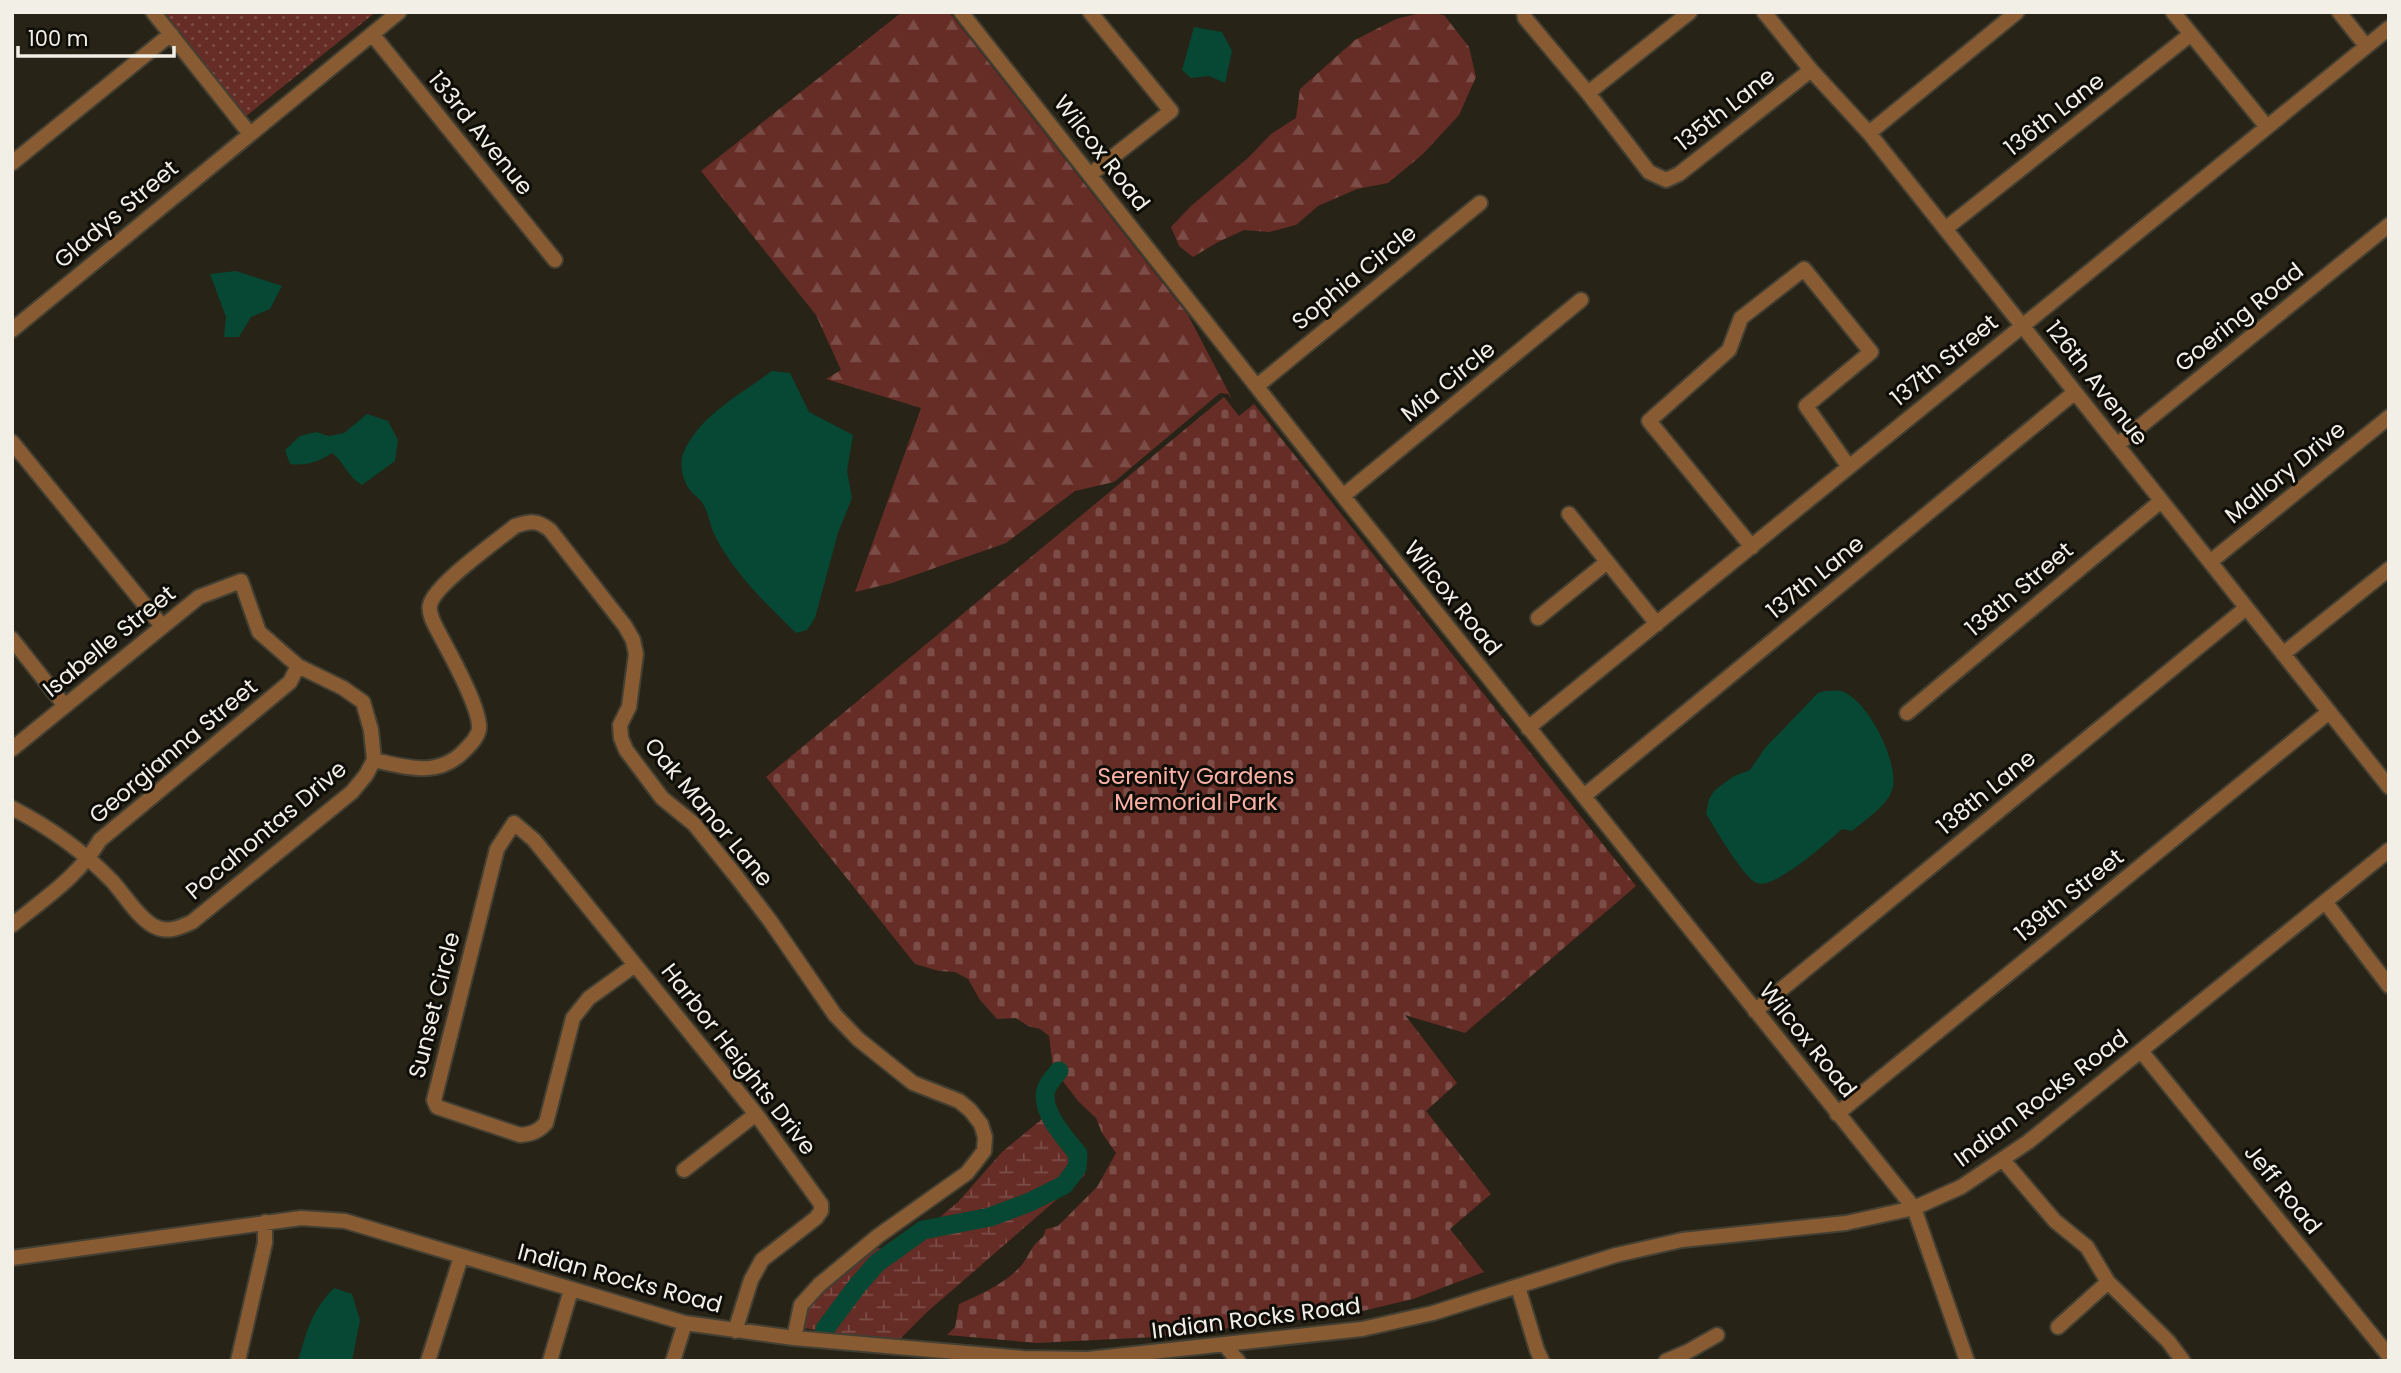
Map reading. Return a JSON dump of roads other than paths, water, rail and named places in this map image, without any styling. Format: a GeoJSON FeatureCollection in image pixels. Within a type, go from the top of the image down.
{"type":"FeatureCollection","features":[{"type":"Feature","properties":{"kind":"street"},"geometry":{"type":"LineString","coordinates":[[153,12],[250,134]]}},
{"type":"Feature","properties":{"kind":"street","name":"Gladys Street"},"geometry":{"type":"LineString","coordinates":[[12,330],[399,12]]}},
{"type":"Feature","properties":{"kind":"street","name":"Wilcox Road"},"geometry":{"type":"LineString","coordinates":[[961,12],[1343,496],[1914,1208],[1967,1361]]}},
{"type":"Feature","properties":{"kind":"street"},"geometry":{"type":"LineString","coordinates":[[1090,12],[1171,111],[1091,174]]}},
{"type":"Feature","properties":{"kind":"street"},"geometry":{"type":"LineString","coordinates":[[1524,12],[1525,18],[1588,93],[1690,12]]}},
{"type":"Feature","properties":{"kind":"street","name":"126th Avenue"},"geometry":{"type":"LineString","coordinates":[[1764,12],[1811,70],[1869,133],[2389,788]]}},
{"type":"Feature","properties":{"kind":"street"},"geometry":{"type":"LineString","coordinates":[[1869,133],[2017,12]]}},
{"type":"Feature","properties":{"kind":"street"},"geometry":{"type":"LineString","coordinates":[[2173,12],[2267,127]]}},
{"type":"Feature","properties":{"kind":"street"},"geometry":{"type":"LineString","coordinates":[[2339,12],[2366,46]]}},
{"type":"Feature","properties":{"kind":"street","name":"137th Street"},"geometry":{"type":"LineString","coordinates":[[1528,728],[2389,27]]}},
{"type":"Feature","properties":{"kind":"street"},"geometry":{"type":"LineString","coordinates":[[12,163],[170,34]]}},
{"type":"Feature","properties":{"kind":"street","name":"133rd Avenue"},"geometry":{"type":"LineString","coordinates":[[372,34],[555,260]]}},
{"type":"Feature","properties":{"kind":"street","name":"136th Lane"},"geometry":{"type":"LineString","coordinates":[[1945,229],[2191,34]]}},
{"type":"Feature","properties":{"kind":"street","name":"135th Lane"},"geometry":{"type":"LineString","coordinates":[[1588,93],[1649,172],[1666,180],[1679,174],[1811,70]]}},
{"type":"Feature","properties":{"kind":"street","name":"Sophia Circle"},"geometry":{"type":"LineString","coordinates":[[1257,386],[1480,203]]}},
{"type":"Feature","properties":{"kind":"street","name":"Goering Road"},"geometry":{"type":"LineString","coordinates":[[2117,446],[2389,225]]}},
{"type":"Feature","properties":{"kind":"street"},"geometry":{"type":"LineString","coordinates":[[1752,547],[1649,421],[1729,350],[1741,318],[1804,269],[1871,352],[1805,406],[1849,467]]}},
{"type":"Feature","properties":{"kind":"street","name":"Mia Circle"},"geometry":{"type":"LineString","coordinates":[[1343,496],[1581,300]]}},
{"type":"Feature","properties":{"kind":"street","name":"137th Lane"},"geometry":{"type":"LineString","coordinates":[[1584,796],[2075,392]]}},
{"type":"Feature","properties":{"kind":"street","name":"Mallory Drive"},"geometry":{"type":"LineString","coordinates":[[2210,562],[2389,418]]}},
{"type":"Feature","properties":{"kind":"street"},"geometry":{"type":"LineString","coordinates":[[12,442],[162,626]]}},
{"type":"Feature","properties":{"kind":"street","name":"138th Street"},"geometry":{"type":"LineString","coordinates":[[1907,713],[2161,500]]}},
{"type":"Feature","properties":{"kind":"street"},"geometry":{"type":"LineString","coordinates":[[1569,514],[1657,624]]}},
{"type":"Feature","properties":{"kind":"street","name":"Oak Manor Lane"},"geometry":{"type":"LineString","coordinates":[[374,760],[416,770],[433,768],[460,754],[472,742],[479,731],[478,719],[431,617],[429,607],[437,590],[515,526],[530,521],[538,522],[550,530],[633,640],[636,654],[633,683],[629,707],[620,725],[621,738],[633,760],[662,798],[703,834],[771,922],[801,969],[842,1023],[913,1083],[959,1101],[981,1124],[985,1137],[984,1151],[967,1173],[878,1236],[819,1285],[801,1306],[794,1338]]}},
{"type":"Feature","properties":{"kind":"street"},"geometry":{"type":"LineString","coordinates":[[1538,618],[1607,562]]}},
{"type":"Feature","properties":{"kind":"street"},"geometry":{"type":"LineString","coordinates":[[2283,654],[2389,569]]}},
{"type":"Feature","properties":{"kind":"street","name":"Isabelle Street"},"geometry":{"type":"LineString","coordinates":[[12,750],[199,597],[241,581]]}},
{"type":"Feature","properties":{"kind":"street","name":"Pocahontas Drive"},"geometry":{"type":"LineString","coordinates":[[88,859],[152,925],[166,930],[178,928],[192,922],[352,792],[366,775],[374,760],[371,730],[363,702],[343,688],[298,666],[259,632],[241,581]]}},
{"type":"Feature","properties":{"kind":"street","name":"138th Lane"},"geometry":{"type":"LineString","coordinates":[[1755,1011],[2246,608]]}},
{"type":"Feature","properties":{"kind":"street"},"geometry":{"type":"LineString","coordinates":[[12,639],[65,706]]}},
{"type":"Feature","properties":{"kind":"street","name":"Georgianna Street"},"geometry":{"type":"LineString","coordinates":[[12,925],[74,876],[100,840],[290,682],[298,666]]}},
{"type":"Feature","properties":{"kind":"street","name":"139th Street"},"geometry":{"type":"LineString","coordinates":[[1838,1114],[2329,712]]}},
{"type":"Feature","properties":{"kind":"street"},"geometry":{"type":"LineString","coordinates":[[12,808],[64,838],[88,859]]}},
{"type":"Feature","properties":{"kind":"street","name":"Harbor Heights Drive"},"geometry":{"type":"LineString","coordinates":[[514,823],[534,840],[755,1114],[818,1197],[821,1211],[816,1218],[762,1260],[751,1280],[735,1331]]}},
{"type":"Feature","properties":{"kind":"street","name":"Sunset Circle"},"geometry":{"type":"LineString","coordinates":[[514,823],[497,849],[433,1100],[437,1107],[520,1135],[540,1130],[546,1123],[573,1018],[589,998],[635,965]]}},
{"type":"Feature","properties":{"kind":"street","name":"Indian Rocks Road"},"geometry":{"type":"LineString","coordinates":[[12,1258],[301,1218],[345,1222],[685,1323],[794,1338],[1023,1358],[1088,1360],[1362,1329],[1397,1322],[1518,1287],[1616,1255],[1682,1240],[1846,1223],[1914,1208],[1961,1188],[2003,1160],[2389,850]]}},
{"type":"Feature","properties":{"kind":"street"},"geometry":{"type":"LineString","coordinates":[[2326,903],[2389,986]]}},
{"type":"Feature","properties":{"kind":"street","name":"Jeff Road"},"geometry":{"type":"LineString","coordinates":[[2141,1051],[2389,1356]]}},
{"type":"Feature","properties":{"kind":"street"},"geometry":{"type":"LineString","coordinates":[[684,1170],[755,1114]]}},
{"type":"Feature","properties":{"kind":"street"},"geometry":{"type":"LineString","coordinates":[[2003,1160],[2055,1221],[2087,1247],[2108,1282],[2168,1341],[2183,1361]]}},
{"type":"Feature","properties":{"kind":"street"},"geometry":{"type":"LineString","coordinates":[[238,1361],[265,1243],[265,1222]]}},
{"type":"Feature","properties":{"kind":"street"},"geometry":{"type":"LineString","coordinates":[[428,1361],[461,1256]]}},
{"type":"Feature","properties":{"kind":"street"},"geometry":{"type":"LineString","coordinates":[[2058,1327],[2108,1282]]}},
{"type":"Feature","properties":{"kind":"street"},"geometry":{"type":"LineString","coordinates":[[1518,1287],[1542,1361]]}},
{"type":"Feature","properties":{"kind":"street"},"geometry":{"type":"LineString","coordinates":[[550,1361],[572,1290]]}},
{"type":"Feature","properties":{"kind":"street"},"geometry":{"type":"LineString","coordinates":[[673,1361],[685,1323]]}},
{"type":"Feature","properties":{"kind":"street"},"geometry":{"type":"LineString","coordinates":[[1666,1361],[1717,1335]]}},
{"type":"Feature","properties":{"kind":"street"},"geometry":{"type":"LineString","coordinates":[[1225,1345],[1238,1361]]}},
{"type":"Feature","properties":{"kind":"waterway"},"geometry":{"type":"LineString","coordinates":[[825,1329],[877,1263],[923,1230],[990,1217],[1030,1202],[1064,1185],[1077,1168],[1078,1154],[1055,1124],[1047,1107],[1046,1090],[1059,1071]]}},
{"type":"Feature","properties":{"kind":"park label","name":"Serenity Gardens Memorial Park"},"geometry":{"type":"Point","coordinates":[1196,789]}}]}
